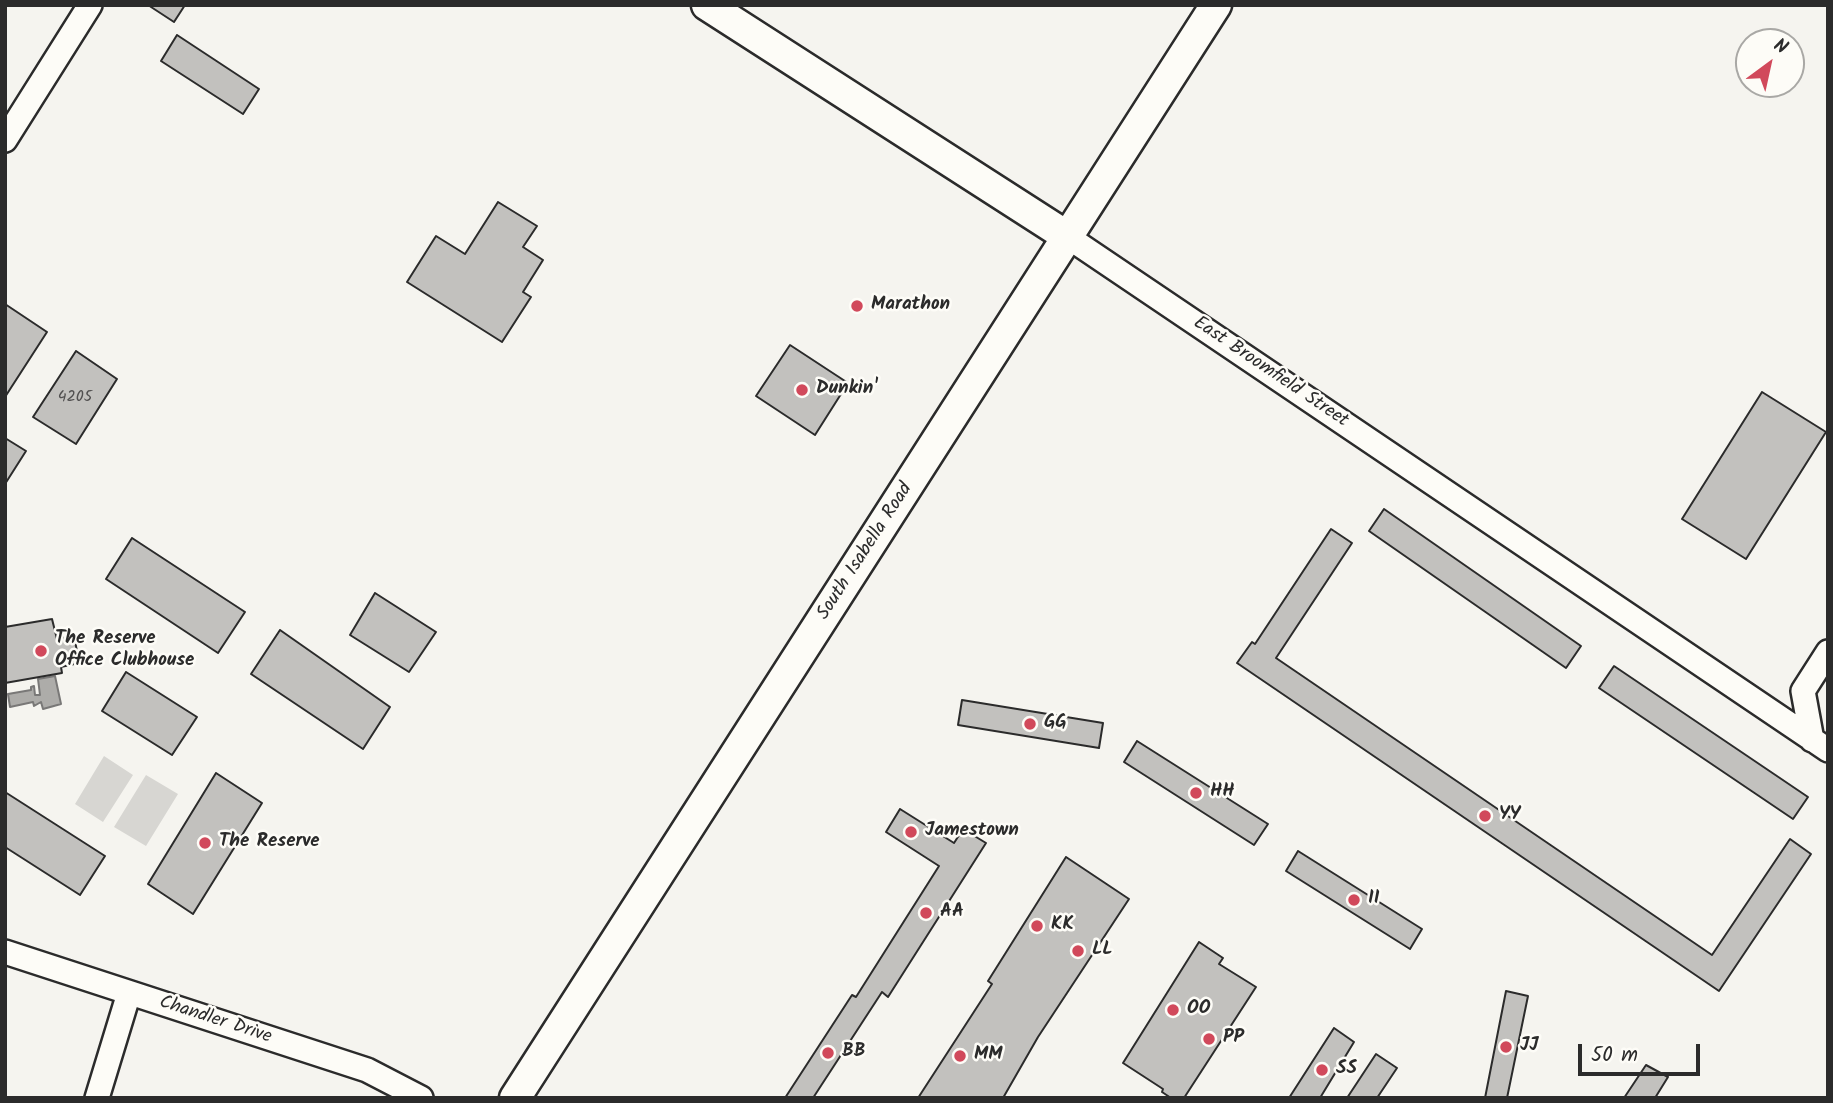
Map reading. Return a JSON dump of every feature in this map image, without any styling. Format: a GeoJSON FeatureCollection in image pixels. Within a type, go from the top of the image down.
{"type":"FeatureCollection","features":[{"type":"Feature","properties":{"kind":"main road","name":"East Broomfield Street"},"geometry":{"type":"LineString","coordinates":[[707,5],[1068,237]]}},
{"type":"Feature","properties":{"kind":"main road","name":"South Isabella Road"},"geometry":{"type":"LineString","coordinates":[[515,1098],[1216,5]]}},
{"type":"Feature","properties":{"kind":"street"},"geometry":{"type":"LineString","coordinates":[[5,140],[90,5]]}},
{"type":"Feature","properties":{"kind":"street","name":"East Broomfield Street"},"geometry":{"type":"LineString","coordinates":[[1068,237],[1822,741]]}},
{"type":"Feature","properties":{"kind":"street"},"geometry":{"type":"LineString","coordinates":[[1822,741],[1803,691],[1828,652]]}},
{"type":"Feature","properties":{"kind":"street","name":"Chandler Drive"},"geometry":{"type":"LineString","coordinates":[[5,953],[368,1070],[421,1098]]}},
{"type":"Feature","properties":{"kind":"street"},"geometry":{"type":"LineString","coordinates":[[97,1098],[129,993]]}},
{"type":"Feature","properties":{"kind":"shaded area"},"geometry":{"type":"Polygon","coordinates":[[[55,676],[61,704],[43,709],[41,702],[34,706],[33,702],[10,707],[8,694],[31,690],[34,686],[35,695],[40,695],[38,679],[55,676]]]}},
{"type":"Feature","properties":{"kind":"shaded area"},"geometry":{"type":"Polygon","coordinates":[[[104,756],[133,775],[103,822],[75,804],[104,756]]]}},
{"type":"Feature","properties":{"kind":"shaded area"},"geometry":{"type":"Polygon","coordinates":[[[146,775],[178,794],[146,846],[114,827],[146,775]]]}},
{"type":"Feature","properties":{"kind":"building"},"geometry":{"type":"Polygon","coordinates":[[[148,5],[185,5],[174,22],[148,5]]]}},
{"type":"Feature","properties":{"kind":"building"},"geometry":{"type":"Polygon","coordinates":[[[177,35],[259,89],[243,114],[161,61],[177,35]]]}},
{"type":"Feature","properties":{"kind":"building"},"geometry":{"type":"Polygon","coordinates":[[[498,202],[537,226],[523,247],[543,260],[523,292],[531,297],[502,342],[407,282],[436,236],[465,254],[498,202]]]}},
{"type":"Feature","properties":{"kind":"building"},"geometry":{"type":"Polygon","coordinates":[[[5,304],[47,332],[5,397],[5,304]]]}},
{"type":"Feature","properties":{"kind":"building","name":"Dunkin'"},"geometry":{"type":"Polygon","coordinates":[[[790,345],[848,383],[815,435],[756,396],[790,345]]]}},
{"type":"Feature","properties":{"kind":"building"},"geometry":{"type":"Polygon","coordinates":[[[76,351],[117,379],[76,444],[33,417],[76,351]]]}},
{"type":"Feature","properties":{"kind":"building"},"geometry":{"type":"Polygon","coordinates":[[[1762,392],[1826,432],[1746,559],[1682,519],[1762,392]]]}},
{"type":"Feature","properties":{"kind":"building"},"geometry":{"type":"Polygon","coordinates":[[[5,438],[26,451],[5,484],[5,438]]]}},
{"type":"Feature","properties":{"kind":"building"},"geometry":{"type":"Polygon","coordinates":[[[1384,509],[1581,646],[1566,668],[1369,531],[1384,509]]]}},
{"type":"Feature","properties":{"kind":"building","name":"YY"},"geometry":{"type":"Polygon","coordinates":[[[1331,529],[1352,543],[1276,658],[1712,955],[1790,839],[1811,854],[1719,991],[1237,663],[1252,642],[1255,644],[1331,529]]]}},
{"type":"Feature","properties":{"kind":"building"},"geometry":{"type":"Polygon","coordinates":[[[132,538],[245,612],[218,653],[106,579],[132,538]]]}},
{"type":"Feature","properties":{"kind":"building"},"geometry":{"type":"Polygon","coordinates":[[[375,593],[436,632],[409,672],[350,635],[375,593]]]}},
{"type":"Feature","properties":{"kind":"building","name":"The Reserve Office Clubhouse"},"geometry":{"type":"Polygon","coordinates":[[[52,619],[57,639],[74,635],[79,663],[61,667],[62,673],[5,683],[5,627],[52,619]]]}},
{"type":"Feature","properties":{"kind":"building"},"geometry":{"type":"Polygon","coordinates":[[[280,630],[390,707],[363,749],[251,674],[280,630]]]}},
{"type":"Feature","properties":{"kind":"building"},"geometry":{"type":"Polygon","coordinates":[[[1614,666],[1808,797],[1793,819],[1599,688],[1614,666]]]}},
{"type":"Feature","properties":{"kind":"building"},"geometry":{"type":"Polygon","coordinates":[[[126,672],[197,717],[172,755],[102,711],[126,672]]]}},
{"type":"Feature","properties":{"kind":"building","name":"GG"},"geometry":{"type":"Polygon","coordinates":[[[962,700],[1103,723],[1099,748],[958,725],[962,700]]]}},
{"type":"Feature","properties":{"kind":"building","name":"HH"},"geometry":{"type":"Polygon","coordinates":[[[1137,741],[1268,824],[1254,845],[1124,762],[1137,741]]]}},
{"type":"Feature","properties":{"kind":"building","name":"The Reserve"},"geometry":{"type":"Polygon","coordinates":[[[216,773],[262,803],[193,914],[148,884],[216,773]]]}},
{"type":"Feature","properties":{"kind":"building"},"geometry":{"type":"Polygon","coordinates":[[[5,792],[105,856],[80,895],[5,847],[5,792]]]}},
{"type":"Feature","properties":{"kind":"building"},"geometry":{"type":"Polygon","coordinates":[[[900,809],[954,843],[963,829],[986,843],[888,997],[882,992],[813,1098],[785,1098],[852,995],[856,997],[939,866],[886,832],[900,809]]]}},
{"type":"Feature","properties":{"kind":"building","name":"II"},"geometry":{"type":"Polygon","coordinates":[[[1298,851],[1422,929],[1410,949],[1286,871],[1298,851]]]}},
{"type":"Feature","properties":{"kind":"building"},"geometry":{"type":"Polygon","coordinates":[[[1066,857],[1129,899],[1038,1037],[1003,1098],[918,1098],[992,984],[988,981],[1066,857]]]}},
{"type":"Feature","properties":{"kind":"building"},"geometry":{"type":"Polygon","coordinates":[[[1199,942],[1223,958],[1219,964],[1256,987],[1184,1098],[1171,1098],[1162,1092],[1163,1089],[1123,1063],[1199,942]]]}},
{"type":"Feature","properties":{"kind":"building","name":"JJ"},"geometry":{"type":"Polygon","coordinates":[[[1506,991],[1528,996],[1507,1098],[1485,1098],[1506,991]]]}},
{"type":"Feature","properties":{"kind":"building","name":"SS"},"geometry":{"type":"Polygon","coordinates":[[[1334,1028],[1354,1042],[1320,1098],[1289,1098],[1334,1028]]]}},
{"type":"Feature","properties":{"kind":"building"},"geometry":{"type":"Polygon","coordinates":[[[1376,1054],[1397,1068],[1377,1098],[1347,1098],[1376,1054]]]}},
{"type":"Feature","properties":{"kind":"building"},"geometry":{"type":"Polygon","coordinates":[[[1646,1065],[1668,1077],[1655,1098],[1624,1098],[1646,1065]]]}},
{"type":"Feature","properties":{"kind":"place","name":"Marathon"},"geometry":{"type":"Point","coordinates":[857,306]}},
{"type":"Feature","properties":{"kind":"place","name":"Dunkin'"},"geometry":{"type":"Point","coordinates":[802,390]}},
{"type":"Feature","properties":{"kind":"place","name":"The Reserve Office Clubhouse"},"geometry":{"type":"Point","coordinates":[41,651]}},
{"type":"Feature","properties":{"kind":"place","name":"GG"},"geometry":{"type":"Point","coordinates":[1030,724]}},
{"type":"Feature","properties":{"kind":"place","name":"HH"},"geometry":{"type":"Point","coordinates":[1196,793]}},
{"type":"Feature","properties":{"kind":"place","name":"YY"},"geometry":{"type":"Point","coordinates":[1485,816]}},
{"type":"Feature","properties":{"kind":"place","name":"Jamestown"},"geometry":{"type":"Point","coordinates":[911,832]}},
{"type":"Feature","properties":{"kind":"place","name":"The Reserve"},"geometry":{"type":"Point","coordinates":[205,843]}},
{"type":"Feature","properties":{"kind":"place","name":"II"},"geometry":{"type":"Point","coordinates":[1354,900]}},
{"type":"Feature","properties":{"kind":"place","name":"AA"},"geometry":{"type":"Point","coordinates":[926,913]}},
{"type":"Feature","properties":{"kind":"place","name":"KK"},"geometry":{"type":"Point","coordinates":[1037,926]}},
{"type":"Feature","properties":{"kind":"place","name":"LL"},"geometry":{"type":"Point","coordinates":[1078,951]}},
{"type":"Feature","properties":{"kind":"place","name":"OO"},"geometry":{"type":"Point","coordinates":[1173,1010]}},
{"type":"Feature","properties":{"kind":"place","name":"PP"},"geometry":{"type":"Point","coordinates":[1209,1039]}},
{"type":"Feature","properties":{"kind":"place","name":"JJ"},"geometry":{"type":"Point","coordinates":[1506,1047]}},
{"type":"Feature","properties":{"kind":"place","name":"BB"},"geometry":{"type":"Point","coordinates":[828,1053]}},
{"type":"Feature","properties":{"kind":"place","name":"MM"},"geometry":{"type":"Point","coordinates":[960,1056]}},
{"type":"Feature","properties":{"kind":"place","name":"SS"},"geometry":{"type":"Point","coordinates":[1322,1070]}}]}
